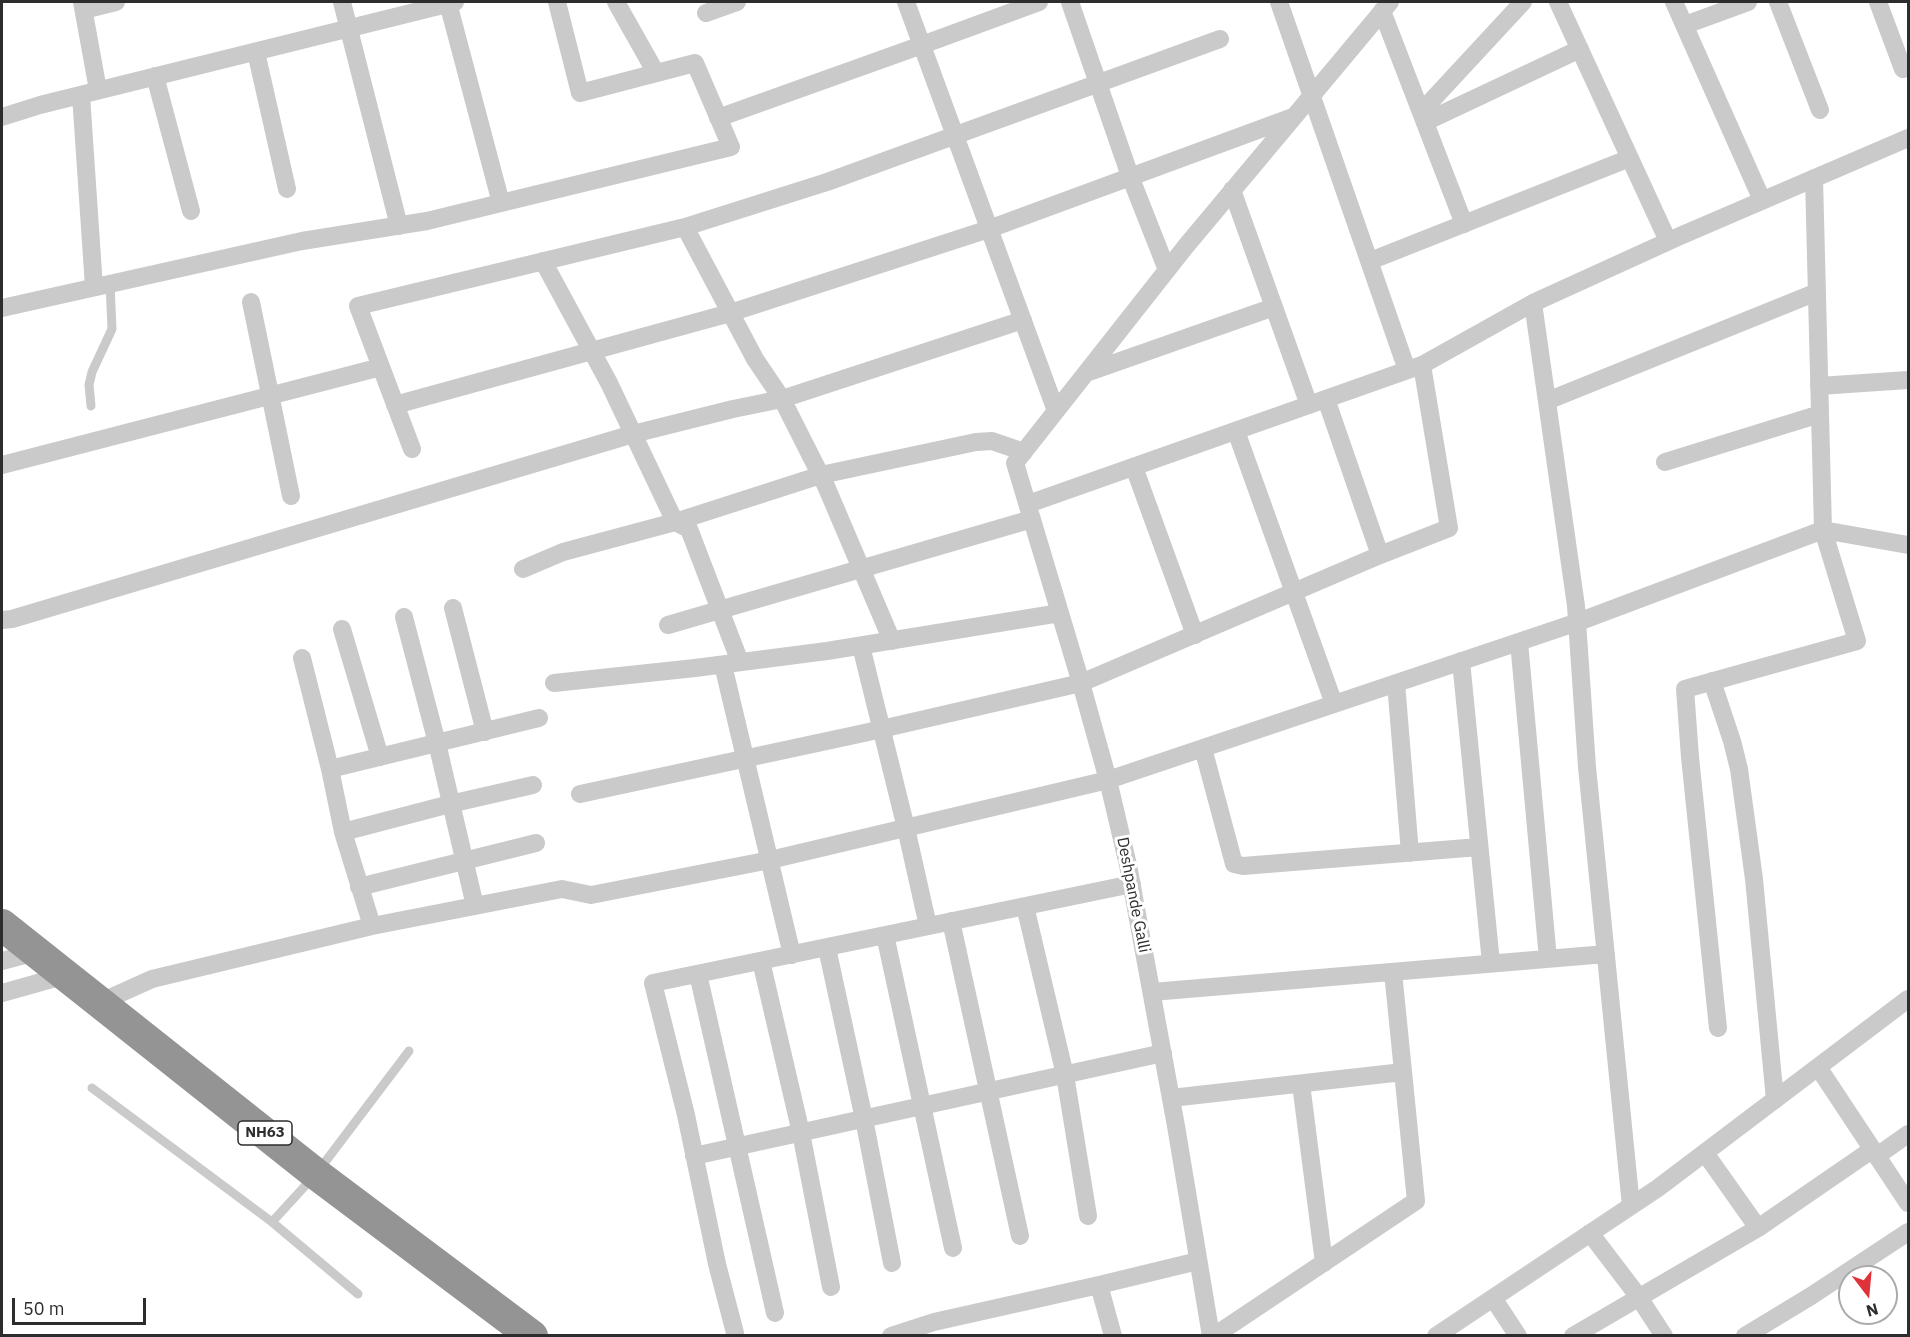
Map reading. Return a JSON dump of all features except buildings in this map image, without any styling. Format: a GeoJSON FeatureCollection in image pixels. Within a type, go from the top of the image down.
{"type":"FeatureCollection","features":[{"type":"Feature","properties":{"kind":"highway","name":"NH63"},"geometry":{"type":"LineString","coordinates":[[2,925],[316,1174],[532,1335]]}},
{"type":"Feature","properties":{"kind":"street"},"geometry":{"type":"LineString","coordinates":[[102,285],[83,6],[116,2]]}},
{"type":"Feature","properties":{"kind":"street"},"geometry":{"type":"LineString","coordinates":[[342,2],[399,226]]}},
{"type":"Feature","properties":{"kind":"street"},"geometry":{"type":"LineString","coordinates":[[2,117],[40,105],[451,2],[501,203]]}},
{"type":"Feature","properties":{"kind":"street"},"geometry":{"type":"LineString","coordinates":[[2,308],[302,241],[428,221],[731,147],[695,63],[580,93],[557,2]]}},
{"type":"Feature","properties":{"kind":"street"},"geometry":{"type":"LineString","coordinates":[[616,2],[656,73]]}},
{"type":"Feature","properties":{"kind":"street"},"geometry":{"type":"LineString","coordinates":[[706,13],[737,2]]}},
{"type":"Feature","properties":{"kind":"street"},"geometry":{"type":"LineString","coordinates":[[906,2],[1056,411]]}},
{"type":"Feature","properties":{"kind":"street"},"geometry":{"type":"LineString","coordinates":[[718,117],[1039,2]]}},
{"type":"Feature","properties":{"kind":"street"},"geometry":{"type":"LineString","coordinates":[[1070,2],[1130,176],[1167,270]]}},
{"type":"Feature","properties":{"kind":"street"},"geometry":{"type":"LineString","coordinates":[[580,794],[882,729],[1081,683],[1380,555],[1449,528],[1414,368],[1370,261],[1280,2]]}},
{"type":"Feature","properties":{"kind":"street"},"geometry":{"type":"LineString","coordinates":[[1423,117],[1523,2]]}},
{"type":"Feature","properties":{"kind":"street"},"geometry":{"type":"LineString","coordinates":[[1558,2],[1668,241]]}},
{"type":"Feature","properties":{"kind":"street"},"geometry":{"type":"LineString","coordinates":[[1674,2],[1762,200]]}},
{"type":"Feature","properties":{"kind":"street"},"geometry":{"type":"LineString","coordinates":[[1685,25],[1748,2]]}},
{"type":"Feature","properties":{"kind":"street"},"geometry":{"type":"LineString","coordinates":[[1778,2],[1820,110]]}},
{"type":"Feature","properties":{"kind":"street"},"geometry":{"type":"LineString","coordinates":[[1878,2],[1903,69]]}},
{"type":"Feature","properties":{"kind":"street"},"geometry":{"type":"LineString","coordinates":[[523,569],[563,552],[675,522],[821,476],[976,442],[992,441],[1020,458],[1167,270],[1386,6]]}},
{"type":"Feature","properties":{"kind":"street"},"geometry":{"type":"LineString","coordinates":[[1386,6],[1423,117],[1464,224]]}},
{"type":"Feature","properties":{"kind":"street"},"geometry":{"type":"LineString","coordinates":[[412,449],[358,306],[685,227],[827,182],[1220,39]]}},
{"type":"Feature","properties":{"kind":"street"},"geometry":{"type":"LineString","coordinates":[[1423,117],[1580,49]]}},
{"type":"Feature","properties":{"kind":"street"},"geometry":{"type":"LineString","coordinates":[[255,52],[287,189]]}},
{"type":"Feature","properties":{"kind":"street"},"geometry":{"type":"LineString","coordinates":[[155,76],[191,211]]}},
{"type":"Feature","properties":{"kind":"street"},"geometry":{"type":"LineString","coordinates":[[395,405],[730,313],[989,229],[1293,117]]}},
{"type":"Feature","properties":{"kind":"street"},"geometry":{"type":"LineString","coordinates":[[668,626],[862,569],[1030,512],[1134,467],[1414,368],[1533,303],[1668,241],[1908,138]]}},
{"type":"Feature","properties":{"kind":"street"},"geometry":{"type":"LineString","coordinates":[[1370,261],[1630,158]]}},
{"type":"Feature","properties":{"kind":"street"},"geometry":{"type":"LineString","coordinates":[[1718,1028],[1685,689],[1857,641],[1823,530],[1814,178]]}},
{"type":"Feature","properties":{"kind":"street"},"geometry":{"type":"LineString","coordinates":[[1232,190],[1274,306],[1317,402],[1380,555]]}},
{"type":"Feature","properties":{"kind":"street"},"geometry":{"type":"LineString","coordinates":[[685,227],[755,359],[782,399],[821,476],[892,641]]}},
{"type":"Feature","properties":{"kind":"street"},"geometry":{"type":"LineString","coordinates":[[543,261],[592,351],[675,522],[689,529],[720,610],[731,663],[745,759],[792,955]]}},
{"type":"Feature","properties":{"kind":"street"},"geometry":{"type":"LineString","coordinates":[[1547,401],[1817,292]]}},
{"type":"Feature","properties":{"kind":"street"},"geometry":{"type":"LineString","coordinates":[[251,302],[291,496]]}},
{"type":"Feature","properties":{"kind":"street"},"geometry":{"type":"LineString","coordinates":[[1533,303],[1578,622],[1587,767],[1631,1206]]}},
{"type":"Feature","properties":{"kind":"street"},"geometry":{"type":"LineString","coordinates":[[1086,372],[1274,306]]}},
{"type":"Feature","properties":{"kind":"street"},"geometry":{"type":"LineString","coordinates":[[2,620],[24,616],[633,434],[782,399],[1023,320]]}},
{"type":"Feature","properties":{"kind":"street"},"geometry":{"type":"LineString","coordinates":[[2,465],[381,367]]}},
{"type":"Feature","properties":{"kind":"street"},"geometry":{"type":"LineString","coordinates":[[1819,386],[1908,380]]}},
{"type":"Feature","properties":{"kind":"street"},"geometry":{"type":"LineString","coordinates":[[1665,462],[1820,414]]}},
{"type":"Feature","properties":{"kind":"street"},"geometry":{"type":"LineString","coordinates":[[1236,430],[1334,704]]}},
{"type":"Feature","properties":{"kind":"street","name":"Deshpande Galli"},"geometry":{"type":"LineString","coordinates":[[1020,458],[1030,512],[1108,780],[1132,884],[1212,1335]]}},
{"type":"Feature","properties":{"kind":"street"},"geometry":{"type":"LineString","coordinates":[[1134,467],[1195,634]]}},
{"type":"Feature","properties":{"kind":"street"},"geometry":{"type":"LineString","coordinates":[[101,1002],[152,979],[372,926],[562,889],[591,895],[770,860],[1108,780],[1578,622],[1823,530],[1908,545]]}},
{"type":"Feature","properties":{"kind":"street"},"geometry":{"type":"LineString","coordinates":[[453,608],[484,732]]}},
{"type":"Feature","properties":{"kind":"street"},"geometry":{"type":"LineString","coordinates":[[554,683],[861,646],[1060,613]]}},
{"type":"Feature","properties":{"kind":"street"},"geometry":{"type":"LineString","coordinates":[[404,617],[437,743],[475,906]]}},
{"type":"Feature","properties":{"kind":"street"},"geometry":{"type":"LineString","coordinates":[[342,629],[380,757]]}},
{"type":"Feature","properties":{"kind":"street"},"geometry":{"type":"LineString","coordinates":[[1519,642],[1548,959]]}},
{"type":"Feature","properties":{"kind":"street"},"geometry":{"type":"LineString","coordinates":[[861,646],[928,926]]}},
{"type":"Feature","properties":{"kind":"street"},"geometry":{"type":"LineString","coordinates":[[302,658],[343,832],[372,926]]}},
{"type":"Feature","properties":{"kind":"street"},"geometry":{"type":"LineString","coordinates":[[1461,661],[1491,963]]}},
{"type":"Feature","properties":{"kind":"street"},"geometry":{"type":"LineString","coordinates":[[1712,681],[1732,741],[1740,780],[1754,879],[1775,1100]]}},
{"type":"Feature","properties":{"kind":"street"},"geometry":{"type":"LineString","coordinates":[[1396,683],[1410,852]]}},
{"type":"Feature","properties":{"kind":"street"},"geometry":{"type":"LineString","coordinates":[[330,769],[539,718]]}},
{"type":"Feature","properties":{"kind":"street"},"geometry":{"type":"LineString","coordinates":[[1203,748],[1234,864],[1243,866],[1479,847]]}},
{"type":"Feature","properties":{"kind":"street"},"geometry":{"type":"LineString","coordinates":[[343,832],[533,785]]}},
{"type":"Feature","properties":{"kind":"street"},"geometry":{"type":"LineString","coordinates":[[359,887],[536,843]]}},
{"type":"Feature","properties":{"kind":"street"},"geometry":{"type":"LineString","coordinates":[[735,1333],[653,983],[1132,884]]}},
{"type":"Feature","properties":{"kind":"street"},"geometry":{"type":"LineString","coordinates":[[1025,906],[1065,1075],[1088,1216]]}},
{"type":"Feature","properties":{"kind":"street"},"geometry":{"type":"LineString","coordinates":[[951,921],[1020,1236]]}},
{"type":"Feature","properties":{"kind":"street"},"geometry":{"type":"LineString","coordinates":[[885,935],[953,1248]]}},
{"type":"Feature","properties":{"kind":"street"},"geometry":{"type":"LineString","coordinates":[[827,948],[892,1263]]}},
{"type":"Feature","properties":{"kind":"street"},"geometry":{"type":"LineString","coordinates":[[2,962],[36,952]]}},
{"type":"Feature","properties":{"kind":"street"},"geometry":{"type":"LineString","coordinates":[[1152,992],[1606,954]]}},
{"type":"Feature","properties":{"kind":"street"},"geometry":{"type":"LineString","coordinates":[[761,961],[801,1133],[831,1287]]}},
{"type":"Feature","properties":{"kind":"street"},"geometry":{"type":"LineString","coordinates":[[1212,1335],[1416,1201],[1393,972]]}},
{"type":"Feature","properties":{"kind":"street"},"geometry":{"type":"LineString","coordinates":[[698,974],[775,1313]]}},
{"type":"Feature","properties":{"kind":"street"},"geometry":{"type":"LineString","coordinates":[[2,993],[66,975]]}},
{"type":"Feature","properties":{"kind":"street"},"geometry":{"type":"LineString","coordinates":[[1436,1335],[1631,1206],[1705,1153],[1908,999]]}},
{"type":"Feature","properties":{"kind":"street"},"geometry":{"type":"LineString","coordinates":[[694,1156],[1163,1053]]}},
{"type":"Feature","properties":{"kind":"street"},"geometry":{"type":"LineString","coordinates":[[1818,1067],[1908,1203]]}},
{"type":"Feature","properties":{"kind":"street"},"geometry":{"type":"LineString","coordinates":[[1171,1098],[1403,1072]]}},
{"type":"Feature","properties":{"kind":"street"},"geometry":{"type":"LineString","coordinates":[[1301,1084],[1324,1263]]}},
{"type":"Feature","properties":{"kind":"street"},"geometry":{"type":"LineString","coordinates":[[1574,1335],[1758,1228],[1875,1152],[1908,1134]]}},
{"type":"Feature","properties":{"kind":"street"},"geometry":{"type":"LineString","coordinates":[[1705,1153],[1758,1228]]}},
{"type":"Feature","properties":{"kind":"street"},"geometry":{"type":"LineString","coordinates":[[1745,1335],[1908,1232]]}},
{"type":"Feature","properties":{"kind":"street"},"geometry":{"type":"LineString","coordinates":[[1590,1233],[1638,1296],[1664,1335]]}},
{"type":"Feature","properties":{"kind":"street"},"geometry":{"type":"LineString","coordinates":[[891,1335],[937,1329],[1198,1261]]}},
{"type":"Feature","properties":{"kind":"street"},"geometry":{"type":"LineString","coordinates":[[1099,1285],[1113,1335]]}},
{"type":"Feature","properties":{"kind":"street"},"geometry":{"type":"LineString","coordinates":[[1492,1298],[1518,1335]]}},
{"type":"Feature","properties":{"kind":"lane"},"geometry":{"type":"LineString","coordinates":[[91,406],[89,385],[92,372],[112,329],[102,285]]}},
{"type":"Feature","properties":{"kind":"lane"},"geometry":{"type":"LineString","coordinates":[[272,1222],[316,1174],[409,1052]]}},
{"type":"Feature","properties":{"kind":"lane"},"geometry":{"type":"LineString","coordinates":[[92,1088],[272,1222],[358,1294]]}}]}
